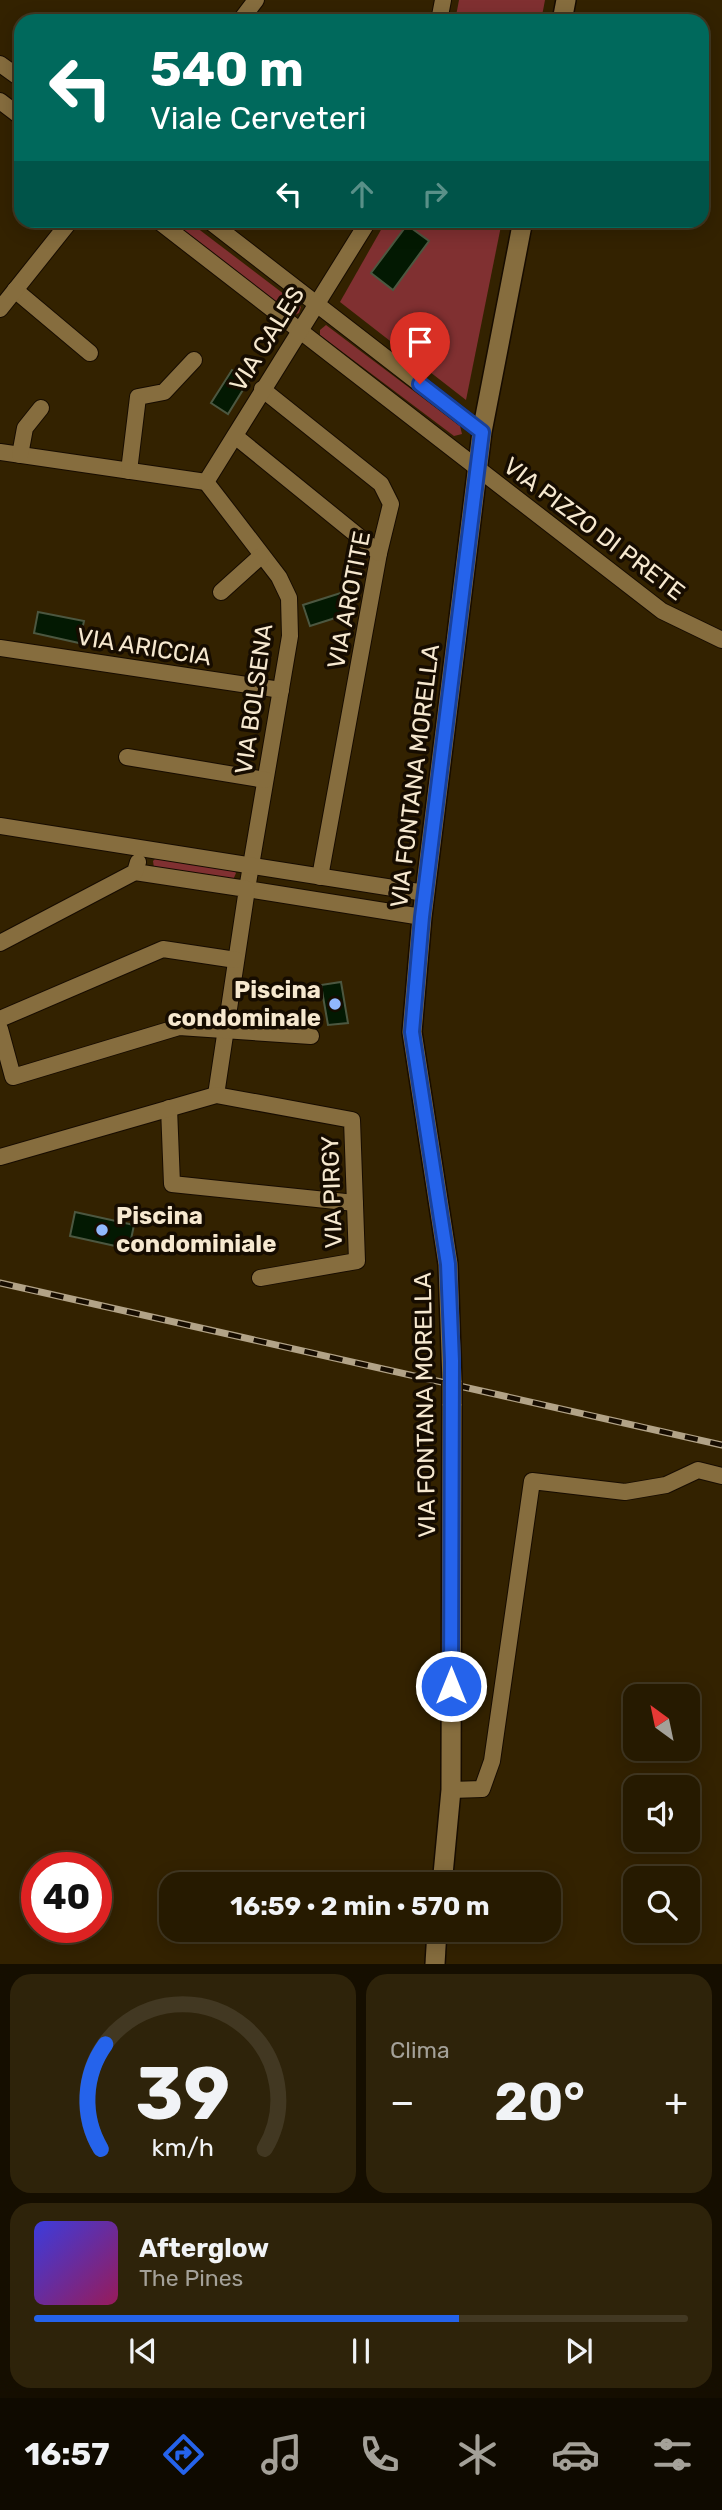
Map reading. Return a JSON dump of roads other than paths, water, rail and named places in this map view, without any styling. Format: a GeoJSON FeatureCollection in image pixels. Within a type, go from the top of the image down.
{"type":"FeatureCollection","features":[{"type":"Feature","properties":{"kind":"street"},"geometry":{"type":"LineString","coordinates":[[245,14],[256,0]]}},
{"type":"Feature","properties":{"kind":"street"},"geometry":{"type":"LineString","coordinates":[[0,310],[65,228]]}},
{"type":"Feature","properties":{"kind":"street","name":"VIA PIZZO DI PRETE"},"geometry":{"type":"LineString","coordinates":[[168,228],[663,611],[722,640]]}},
{"type":"Feature","properties":{"kind":"street"},"geometry":{"type":"LineString","coordinates":[[218,228],[482,432]]}},
{"type":"Feature","properties":{"kind":"street","name":"VIA CALES"},"geometry":{"type":"LineString","coordinates":[[206,482],[364,228]]}},
{"type":"Feature","properties":{"kind":"street","name":"VIA FONTANA MORELLA"},"geometry":{"type":"LineString","coordinates":[[443,1872],[451,1790],[452,1382],[448,1264],[412,1032],[422,917],[482,432],[521,228]]}},
{"type":"Feature","properties":{"kind":"street"},"geometry":{"type":"LineString","coordinates":[[15,290],[90,353]]}},
{"type":"Feature","properties":{"kind":"street"},"geometry":{"type":"LineString","coordinates":[[129,471],[138,397],[164,391],[194,360]]}},
{"type":"Feature","properties":{"kind":"street","name":"VIA AROTITE"},"geometry":{"type":"LineString","coordinates":[[262,389],[380,484],[391,504],[379,553],[320,877]]}},
{"type":"Feature","properties":{"kind":"street"},"geometry":{"type":"LineString","coordinates":[[20,455],[25,428],[41,408]]}},
{"type":"Feature","properties":{"kind":"street"},"geometry":{"type":"LineString","coordinates":[[235,436],[379,553]]}},
{"type":"Feature","properties":{"kind":"street"},"geometry":{"type":"LineString","coordinates":[[0,452],[206,482]]}},
{"type":"Feature","properties":{"kind":"street","name":"VIA BOLSENA"},"geometry":{"type":"LineString","coordinates":[[206,482],[279,577],[289,598],[290,636],[247,889],[216,1096]]}},
{"type":"Feature","properties":{"kind":"street"},"geometry":{"type":"LineString","coordinates":[[221,592],[261,556]]}},
{"type":"Feature","properties":{"kind":"street","name":"VIA ARICCIA"},"geometry":{"type":"LineString","coordinates":[[0,648],[281,690]]}},
{"type":"Feature","properties":{"kind":"street"},"geometry":{"type":"LineString","coordinates":[[127,757],[265,780]]}},
{"type":"Feature","properties":{"kind":"street"},"geometry":{"type":"LineString","coordinates":[[0,826],[425,894]]}},
{"type":"Feature","properties":{"kind":"street"},"geometry":{"type":"LineString","coordinates":[[135,872],[141,850]]}},
{"type":"Feature","properties":{"kind":"street"},"geometry":{"type":"LineString","coordinates":[[0,943],[135,872],[422,917]]}},
{"type":"Feature","properties":{"kind":"street"},"geometry":{"type":"LineString","coordinates":[[0,1019],[163,949],[236,960]]}},
{"type":"Feature","properties":{"kind":"street"},"geometry":{"type":"LineString","coordinates":[[0,1029],[13,1077],[179,1027],[311,1036]]}},
{"type":"Feature","properties":{"kind":"street"},"geometry":{"type":"LineString","coordinates":[[0,1157],[216,1096]]}},
{"type":"Feature","properties":{"kind":"street","name":"VIA PIRGY"},"geometry":{"type":"LineString","coordinates":[[216,1096],[352,1120],[357,1261],[260,1278]]}},
{"type":"Feature","properties":{"kind":"street"},"geometry":{"type":"LineString","coordinates":[[169,1108],[172,1184],[355,1203]]}},
{"type":"Feature","properties":{"kind":"street"},"geometry":{"type":"LineString","coordinates":[[451,1790],[482,1789],[492,1761],[532,1481],[625,1492],[666,1485],[698,1470],[722,1476]]}},
{"type":"Feature","properties":{"kind":"street"},"geometry":{"type":"LineString","coordinates":[[435,1964],[436,1942]]}},
{"type":"Feature","properties":{"kind":"railway"},"geometry":{"type":"LineString","coordinates":[[0,1283],[722,1445]]}},
{"type":"Feature","properties":{"kind":"place","name":"Piscina condominale"},"geometry":{"type":"Point","coordinates":[335,1004]}},
{"type":"Feature","properties":{"kind":"place","name":"Piscina condominiale"},"geometry":{"type":"Point","coordinates":[102,1230]}}]}
